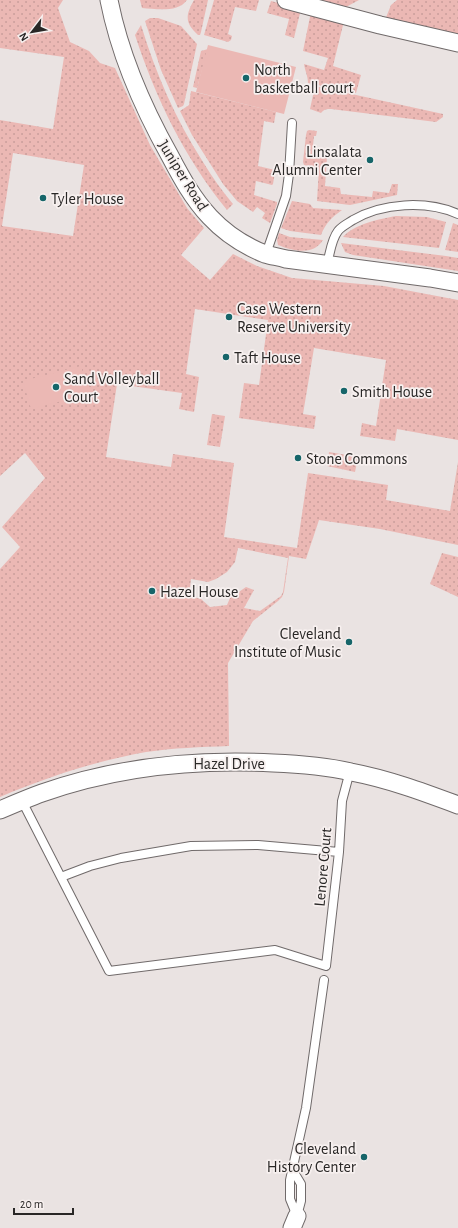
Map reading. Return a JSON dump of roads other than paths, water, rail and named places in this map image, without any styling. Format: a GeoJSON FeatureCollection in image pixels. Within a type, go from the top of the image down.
{"type":"FeatureCollection","features":[{"type":"Feature","properties":{"kind":"street","name":"Juniper Road"},"geometry":{"type":"LineString","coordinates":[[109,0],[120,45],[137,90],[160,137],[184,181],[210,217],[220,226],[240,241],[266,254],[286,259],[458,283]]}},
{"type":"Feature","properties":{"kind":"street"},"geometry":{"type":"LineString","coordinates":[[286,0],[380,25],[458,43]]}},
{"type":"Feature","properties":{"kind":"street","name":"Hazel Drive"},"geometry":{"type":"LineString","coordinates":[[0,810],[57,788],[94,778],[168,764],[229,761],[300,765],[350,771],[419,790],[458,805]]}},
{"type":"Feature","properties":{"kind":"lane"},"geometry":{"type":"LineString","coordinates":[[266,254],[286,196],[292,123]]}},
{"type":"Feature","properties":{"kind":"lane"},"geometry":{"type":"LineString","coordinates":[[327,264],[334,238],[343,226],[372,212],[397,206],[416,206],[433,207],[458,214]]}},
{"type":"Feature","properties":{"kind":"lane","name":"Lenore Court"},"geometry":{"type":"LineString","coordinates":[[61,877],[109,971],[275,950],[326,966],[339,852],[342,801],[350,771]]}},
{"type":"Feature","properties":{"kind":"lane"},"geometry":{"type":"LineString","coordinates":[[22,801],[61,877],[90,866],[121,858],[191,846],[258,845],[339,852]]}},
{"type":"Feature","properties":{"kind":"lane"},"geometry":{"type":"LineString","coordinates":[[294,1222],[290,1199],[290,1180],[306,1108],[324,980]]}},
{"type":"Feature","properties":{"kind":"place","name":"North basketball court"},"geometry":{"type":"Point","coordinates":[246,78]}},
{"type":"Feature","properties":{"kind":"place","name":"Linsalata Alumni Center"},"geometry":{"type":"Point","coordinates":[370,160]}},
{"type":"Feature","properties":{"kind":"place","name":"Tyler House"},"geometry":{"type":"Point","coordinates":[43,198]}},
{"type":"Feature","properties":{"kind":"place","name":"Case Western Reserve University"},"geometry":{"type":"Point","coordinates":[229,317]}},
{"type":"Feature","properties":{"kind":"place","name":"Taft House"},"geometry":{"type":"Point","coordinates":[226,357]}},
{"type":"Feature","properties":{"kind":"place","name":"Sand Volleyball Court"},"geometry":{"type":"Point","coordinates":[56,387]}},
{"type":"Feature","properties":{"kind":"place","name":"Smith House"},"geometry":{"type":"Point","coordinates":[344,391]}},
{"type":"Feature","properties":{"kind":"place","name":"Stone Commons"},"geometry":{"type":"Point","coordinates":[298,458]}},
{"type":"Feature","properties":{"kind":"place","name":"Hazel House"},"geometry":{"type":"Point","coordinates":[152,591]}},
{"type":"Feature","properties":{"kind":"place","name":"Cleveland Institute of Music"},"geometry":{"type":"Point","coordinates":[349,642]}},
{"type":"Feature","properties":{"kind":"place","name":"Cleveland History Center"},"geometry":{"type":"Point","coordinates":[364,1157]}}]}
